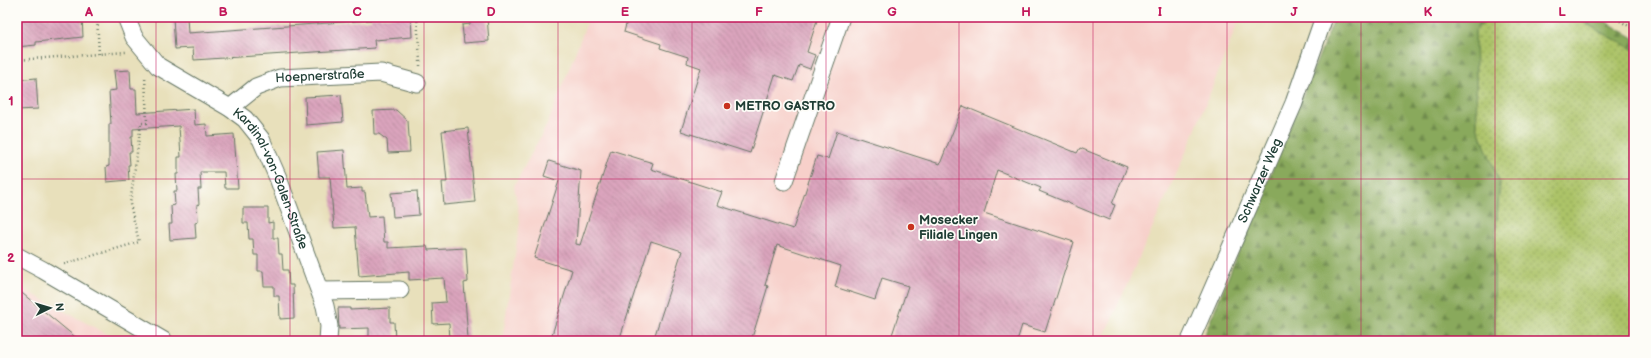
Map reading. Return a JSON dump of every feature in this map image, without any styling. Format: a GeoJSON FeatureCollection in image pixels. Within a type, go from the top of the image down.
{"type":"FeatureCollection","features":[{"type":"Feature","properties":{"kind":"street","name":"Kardinal-von-Galen-Straße"},"geometry":{"type":"LineString","coordinates":[[126,17],[134,37],[158,66],[230,108],[245,119],[261,138],[278,178],[325,306],[329,326],[328,341]]}},
{"type":"Feature","properties":{"kind":"street"},"geometry":{"type":"LineString","coordinates":[[784,181],[841,17]]}},
{"type":"Feature","properties":{"kind":"street","name":"Schwarzer Weg"},"geometry":{"type":"LineString","coordinates":[[1190,341],[1294,103],[1324,17]]}},
{"type":"Feature","properties":{"kind":"street","name":"Hoepnerstraße"},"geometry":{"type":"LineString","coordinates":[[230,108],[256,87],[280,78],[381,73],[417,83]]}},
{"type":"Feature","properties":{"kind":"street"},"geometry":{"type":"LineString","coordinates":[[17,256],[164,341]]}},
{"type":"Feature","properties":{"kind":"street"},"geometry":{"type":"LineString","coordinates":[[320,291],[400,290]]}},
{"type":"Feature","properties":{"kind":"path"},"geometry":{"type":"LineString","coordinates":[[97,17],[99,54]]}},
{"type":"Feature","properties":{"kind":"path"},"geometry":{"type":"LineString","coordinates":[[417,17],[420,61],[417,83]]}},
{"type":"Feature","properties":{"kind":"path"},"geometry":{"type":"LineString","coordinates":[[1613,17],[1634,29]]}},
{"type":"Feature","properties":{"kind":"path"},"geometry":{"type":"LineString","coordinates":[[17,60],[126,52],[141,46]]}},
{"type":"Feature","properties":{"kind":"path"},"geometry":{"type":"LineString","coordinates":[[43,270],[140,242],[130,204],[141,123],[147,123],[144,74],[153,60]]}},
{"type":"Feature","properties":{"kind":"shaded area"},"geometry":{"type":"Polygon","coordinates":[[[589,17],[1240,17],[1191,141],[1102,341],[502,341],[520,221],[514,186],[548,123],[589,17]]]}},
{"type":"Feature","properties":{"kind":"shaded area"},"geometry":{"type":"Polygon","coordinates":[[[17,285],[34,295],[120,341],[17,341],[17,285]]]}},
{"type":"Feature","properties":{"kind":"green space"},"geometry":{"type":"Polygon","coordinates":[[[1335,17],[1488,17],[1475,31],[1477,126],[1500,183],[1494,250],[1495,341],[1202,341],[1335,17]]]}},
{"type":"Feature","properties":{"kind":"green space"},"geometry":{"type":"Polygon","coordinates":[[[1488,17],[1574,17],[1634,50],[1634,341],[1495,341],[1494,250],[1500,184],[1477,126],[1475,31],[1488,17]]]}},
{"type":"Feature","properties":{"kind":"green space"},"geometry":{"type":"Polygon","coordinates":[[[1574,17],[1598,17],[1634,38],[1634,50],[1574,17]]]}},
{"type":"Feature","properties":{"kind":"building"},"geometry":{"type":"Polygon","coordinates":[[[17,17],[82,17],[83,37],[36,42],[36,45],[17,47],[17,17]]]}},
{"type":"Feature","properties":{"kind":"building"},"geometry":{"type":"Polygon","coordinates":[[[173,17],[187,17],[188,33],[371,20],[371,17],[411,17],[412,37],[374,40],[375,48],[194,60],[193,48],[175,49],[173,17]]]}},
{"type":"Feature","properties":{"kind":"building"},"geometry":{"type":"Polygon","coordinates":[[[469,17],[487,17],[489,41],[464,43],[462,25],[470,24],[469,17]]]}},
{"type":"Feature","properties":{"kind":"building","name":"METRO GASTRO"},"geometry":{"type":"Polygon","coordinates":[[[628,17],[818,17],[807,52],[815,55],[810,69],[799,65],[793,81],[775,75],[750,153],[681,131],[701,68],[687,63],[688,57],[660,48],[661,44],[624,32],[628,17]]]}},
{"type":"Feature","properties":{"kind":"building"},"geometry":{"type":"Polygon","coordinates":[[[130,70],[131,89],[136,89],[137,113],[194,109],[195,125],[206,124],[207,136],[234,134],[238,188],[225,188],[224,172],[200,172],[201,189],[198,189],[199,205],[197,204],[198,222],[195,223],[196,238],[170,240],[169,224],[172,224],[171,206],[175,205],[174,191],[177,191],[176,174],[178,174],[178,157],[181,157],[179,126],[133,129],[133,137],[131,137],[132,152],[129,152],[129,180],[107,182],[106,167],[109,166],[109,124],[111,124],[109,91],[116,90],[114,71],[130,70]]]}},
{"type":"Feature","properties":{"kind":"building"},"geometry":{"type":"Polygon","coordinates":[[[36,78],[38,109],[17,110],[17,80],[36,78]]]}},
{"type":"Feature","properties":{"kind":"building"},"geometry":{"type":"Polygon","coordinates":[[[341,95],[343,122],[306,125],[305,97],[341,95]]]}},
{"type":"Feature","properties":{"kind":"building"},"geometry":{"type":"Polygon","coordinates":[[[963,106],[1077,153],[1080,148],[1127,167],[1112,204],[1115,205],[1109,220],[1039,191],[1041,188],[997,170],[984,213],[1074,242],[1045,332],[1022,325],[1017,341],[890,341],[908,286],[882,278],[875,300],[835,287],[841,266],[777,245],[765,285],[768,286],[751,341],[653,341],[682,251],[651,241],[619,341],[550,341],[572,270],[534,258],[559,181],[544,176],[549,161],[581,171],[576,244],[580,245],[611,150],[653,163],[651,169],[722,192],[717,205],[793,229],[817,156],[828,159],[837,131],[940,164],[963,106]]]}},
{"type":"Feature","properties":{"kind":"building"},"geometry":{"type":"Polygon","coordinates":[[[396,110],[408,121],[410,152],[388,153],[387,140],[379,134],[374,134],[373,111],[396,110]]]}},
{"type":"Feature","properties":{"kind":"building"},"geometry":{"type":"Polygon","coordinates":[[[468,128],[475,202],[444,205],[442,182],[447,182],[442,131],[468,128]]]}},
{"type":"Feature","properties":{"kind":"building"},"geometry":{"type":"Polygon","coordinates":[[[344,150],[347,189],[362,188],[362,192],[365,192],[368,217],[382,216],[384,242],[388,242],[388,248],[427,246],[428,250],[466,248],[468,282],[464,283],[468,339],[450,340],[449,323],[433,324],[432,303],[446,302],[444,278],[409,280],[409,272],[359,276],[355,227],[334,228],[330,177],[319,177],[317,152],[344,150]]]}},
{"type":"Feature","properties":{"kind":"building"},"geometry":{"type":"Polygon","coordinates":[[[417,191],[419,215],[393,217],[391,193],[417,191]]]}},
{"type":"Feature","properties":{"kind":"building"},"geometry":{"type":"Polygon","coordinates":[[[243,208],[268,208],[268,223],[273,222],[273,238],[278,238],[279,254],[282,254],[283,270],[288,270],[289,285],[293,285],[294,318],[280,319],[279,296],[274,296],[274,286],[264,286],[263,271],[258,271],[258,255],[254,255],[253,239],[249,239],[248,223],[243,223],[243,208]]]}},
{"type":"Feature","properties":{"kind":"building"},"geometry":{"type":"Polygon","coordinates":[[[17,289],[80,341],[17,341],[17,289]]]}},
{"type":"Feature","properties":{"kind":"building"},"geometry":{"type":"Polygon","coordinates":[[[338,308],[350,308],[350,310],[390,308],[390,322],[394,322],[395,341],[369,341],[369,328],[339,329],[338,308]]]}},
{"type":"Feature","properties":{"kind":"place","name":"METRO GASTRO"},"geometry":{"type":"Point","coordinates":[727,106]}},
{"type":"Feature","properties":{"kind":"place","name":"Mosecker Filiale Lingen"},"geometry":{"type":"Point","coordinates":[911,227]}}]}
